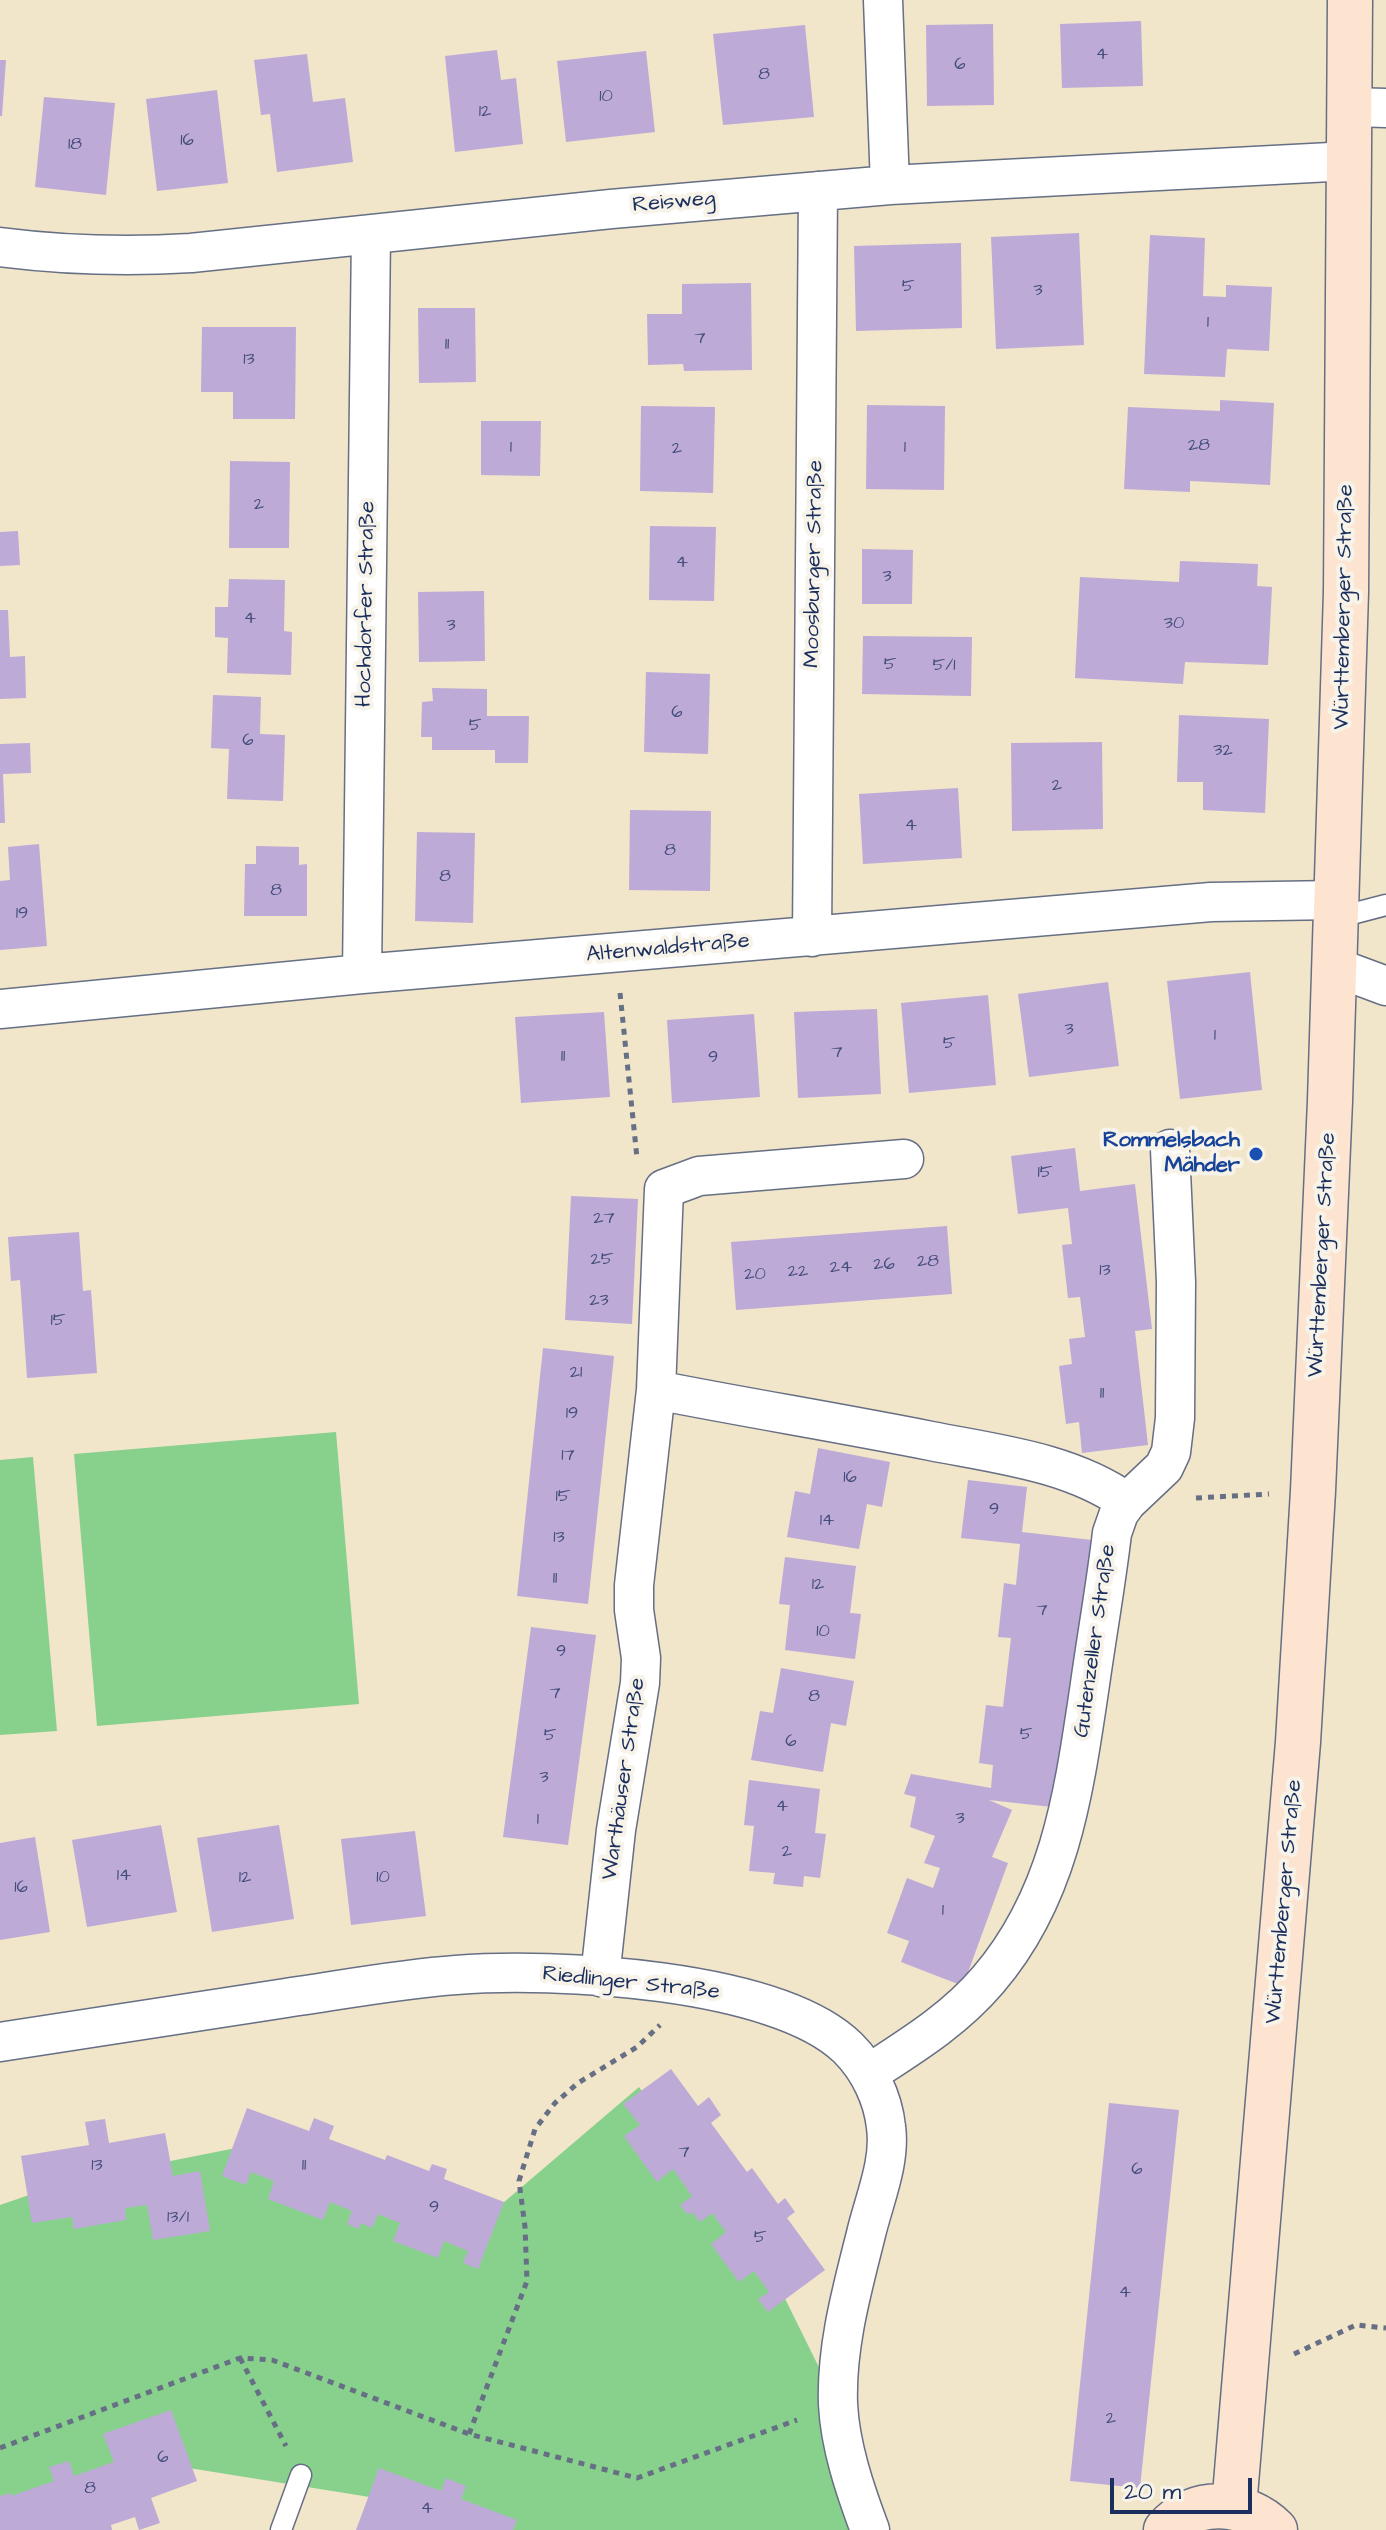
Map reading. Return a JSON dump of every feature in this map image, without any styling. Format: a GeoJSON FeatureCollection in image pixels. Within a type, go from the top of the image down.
{"type":"FeatureCollection","features":[{"type":"Feature","properties":{"kind":"main road","name":"Württemberger Straße"},"geometry":{"type":"LineString","coordinates":[[1234,2507],[1298,1742],[1313,1491],[1335,967],[1346,592],[1350,161],[1368,107],[1350,0]]}},
{"type":"Feature","properties":{"kind":"main road"},"geometry":{"type":"LineString","coordinates":[[1166,2530],[1188,2513],[1210,2506],[1234,2507],[1255,2514],[1275,2530]]}},
{"type":"Feature","properties":{"kind":"street"},"geometry":{"type":"LineString","coordinates":[[883,0],[890,185]]}},
{"type":"Feature","properties":{"kind":"street","name":"Reisweg"},"geometry":{"type":"LineString","coordinates":[[0,247],[139,257],[890,185],[1350,161]]}},
{"type":"Feature","properties":{"kind":"street","name":"Moosburger Straße"},"geometry":{"type":"LineString","coordinates":[[812,937],[818,191]]}},
{"type":"Feature","properties":{"kind":"street","name":"Hochdorfer Straße"},"geometry":{"type":"LineString","coordinates":[[362,974],[371,234]]}},
{"type":"Feature","properties":{"kind":"street","name":"Altenwaldstraße"},"geometry":{"type":"LineString","coordinates":[[0,1009],[362,974],[1211,902],[1336,909]]}},
{"type":"Feature","properties":{"kind":"street"},"geometry":{"type":"LineString","coordinates":[[1335,967],[1386,986]]}},
{"type":"Feature","properties":{"kind":"street","name":"Gutenzeller Straße"},"geometry":{"type":"LineString","coordinates":[[868,2074],[939,2026],[988,1980],[1022,1930],[1052,1871],[1075,1786],[1112,1533],[1119,1513],[1127,1502],[1164,1467],[1173,1440],[1176,1282],[1170,1149]]}},
{"type":"Feature","properties":{"kind":"street"},"geometry":{"type":"LineString","coordinates":[[664,1189],[699,1176],[904,1159]]}},
{"type":"Feature","properties":{"kind":"street","name":"Warthäuser Straße"},"geometry":{"type":"LineString","coordinates":[[600,1977],[616,1830],[640,1683],[641,1658],[634,1585],[656,1390],[664,1189]]}},
{"type":"Feature","properties":{"kind":"street"},"geometry":{"type":"LineString","coordinates":[[656,1390],[1012,1457],[1076,1474],[1109,1489],[1127,1502]]}},
{"type":"Feature","properties":{"kind":"street","name":"Riedlinger Straße"},"geometry":{"type":"LineString","coordinates":[[0,2042],[456,1975],[504,1973],[600,1977],[672,1985],[738,1996],[808,2022],[847,2048],[868,2074],[881,2101],[887,2129],[887,2158],[842,2340],[838,2406],[850,2467],[870,2530]]}},
{"type":"Feature","properties":{"kind":"lane"},"geometry":{"type":"LineString","coordinates":[[1336,909],[1386,905]]}},
{"type":"Feature","properties":{"kind":"lane"},"geometry":{"type":"LineString","coordinates":[[281,2530],[301,2475]]}},
{"type":"Feature","properties":{"kind":"path"},"geometry":{"type":"LineString","coordinates":[[616,954],[638,1160],[664,1189]]}},
{"type":"Feature","properties":{"kind":"path"},"geometry":{"type":"LineString","coordinates":[[1127,1502],[1313,1491]]}},
{"type":"Feature","properties":{"kind":"path"},"geometry":{"type":"LineString","coordinates":[[469,2434],[527,2281],[519,2181],[535,2129],[555,2103],[578,2083],[637,2047],[662,2023],[672,1985]]}},
{"type":"Feature","properties":{"kind":"path"},"geometry":{"type":"LineString","coordinates":[[1248,2352],[1293,2355],[1356,2325],[1386,2328]]}},
{"type":"Feature","properties":{"kind":"path"},"geometry":{"type":"LineString","coordinates":[[240,2358],[301,2475]]}},
{"type":"Feature","properties":{"kind":"path"},"geometry":{"type":"LineString","coordinates":[[0,2448],[240,2358],[272,2360],[469,2434],[637,2478],[838,2406]]}},
{"type":"Feature","properties":{"kind":"green space"},"geometry":{"type":"Polygon","coordinates":[[[336,1432],[359,1704],[97,1726],[74,1454],[336,1432]]]}},
{"type":"Feature","properties":{"kind":"green space"},"geometry":{"type":"Polygon","coordinates":[[[33,1457],[57,1731],[0,1735],[0,1460],[33,1457]]]}},
{"type":"Feature","properties":{"kind":"green space"},"geometry":{"type":"Polygon","coordinates":[[[639,2087],[764,2256],[838,2406],[870,2530],[456,2530],[382,2499],[164,2464],[0,2530],[0,2205],[70,2181],[256,2144],[476,2226],[639,2087]]]}},
{"type":"Feature","properties":{"kind":"building"},"geometry":{"type":"Polygon","coordinates":[[[1141,21],[1143,86],[1062,88],[1060,24],[1141,21]]]}},
{"type":"Feature","properties":{"kind":"building"},"geometry":{"type":"Polygon","coordinates":[[[993,24],[994,105],[927,106],[926,25],[993,24]]]}},
{"type":"Feature","properties":{"kind":"building"},"geometry":{"type":"Polygon","coordinates":[[[805,25],[814,117],[723,125],[713,34],[805,25]]]}},
{"type":"Feature","properties":{"kind":"building"},"geometry":{"type":"Polygon","coordinates":[[[497,50],[501,80],[516,78],[523,144],[455,152],[445,56],[497,50]]]}},
{"type":"Feature","properties":{"kind":"building"},"geometry":{"type":"Polygon","coordinates":[[[646,51],[655,132],[566,142],[557,61],[646,51]]]}},
{"type":"Feature","properties":{"kind":"building"},"geometry":{"type":"Polygon","coordinates":[[[307,54],[313,102],[345,98],[353,162],[277,172],[270,114],[261,115],[254,60],[307,54]]]}},
{"type":"Feature","properties":{"kind":"building"},"geometry":{"type":"Polygon","coordinates":[[[0,60],[6,60],[2,116],[0,116],[0,60]]]}},
{"type":"Feature","properties":{"kind":"building"},"geometry":{"type":"Polygon","coordinates":[[[217,90],[228,183],[157,191],[146,99],[217,90]]]}},
{"type":"Feature","properties":{"kind":"building"},"geometry":{"type":"Polygon","coordinates":[[[44,97],[115,103],[106,195],[35,187],[44,97]]]}},
{"type":"Feature","properties":{"kind":"building"},"geometry":{"type":"Polygon","coordinates":[[[1079,233],[1084,345],[996,349],[991,237],[1079,233]]]}},
{"type":"Feature","properties":{"kind":"building"},"geometry":{"type":"Polygon","coordinates":[[[1150,235],[1205,238],[1203,296],[1226,297],[1226,285],[1272,287],[1269,351],[1227,349],[1225,377],[1144,374],[1150,235]]]}},
{"type":"Feature","properties":{"kind":"building"},"geometry":{"type":"Polygon","coordinates":[[[961,243],[962,328],[856,331],[854,246],[961,243]]]}},
{"type":"Feature","properties":{"kind":"building"},"geometry":{"type":"Polygon","coordinates":[[[751,283],[752,370],[684,371],[683,364],[648,365],[647,314],[682,314],[682,284],[751,283]]]}},
{"type":"Feature","properties":{"kind":"building"},"geometry":{"type":"Polygon","coordinates":[[[418,308],[475,308],[476,382],[419,383],[418,308]]]}},
{"type":"Feature","properties":{"kind":"building"},"geometry":{"type":"Polygon","coordinates":[[[202,327],[296,327],[295,419],[233,419],[233,392],[201,392],[202,327]]]}},
{"type":"Feature","properties":{"kind":"building"},"geometry":{"type":"Polygon","coordinates":[[[1220,400],[1274,403],[1270,485],[1190,481],[1190,492],[1124,489],[1128,407],[1220,411],[1220,400]]]}},
{"type":"Feature","properties":{"kind":"building"},"geometry":{"type":"Polygon","coordinates":[[[867,405],[945,406],[944,490],[866,489],[867,405]]]}},
{"type":"Feature","properties":{"kind":"building"},"geometry":{"type":"Polygon","coordinates":[[[641,406],[715,407],[713,493],[640,491],[641,406]]]}},
{"type":"Feature","properties":{"kind":"building"},"geometry":{"type":"Polygon","coordinates":[[[481,421],[541,421],[540,476],[481,475],[481,421]]]}},
{"type":"Feature","properties":{"kind":"building"},"geometry":{"type":"Polygon","coordinates":[[[230,461],[290,462],[289,548],[229,548],[230,461]]]}},
{"type":"Feature","properties":{"kind":"building"},"geometry":{"type":"Polygon","coordinates":[[[650,526],[716,527],[714,601],[649,600],[650,526]]]}},
{"type":"Feature","properties":{"kind":"building"},"geometry":{"type":"Polygon","coordinates":[[[18,531],[20,565],[0,566],[0,532],[18,531]]]}},
{"type":"Feature","properties":{"kind":"building"},"geometry":{"type":"Polygon","coordinates":[[[862,549],[913,550],[912,604],[862,604],[862,549]]]}},
{"type":"Feature","properties":{"kind":"building"},"geometry":{"type":"Polygon","coordinates":[[[1180,561],[1258,564],[1257,586],[1272,587],[1268,665],[1185,662],[1183,684],[1075,678],[1080,577],[1179,582],[1180,561]]]}},
{"type":"Feature","properties":{"kind":"building"},"geometry":{"type":"Polygon","coordinates":[[[229,579],[285,580],[284,631],[292,632],[291,675],[227,673],[228,638],[215,637],[215,607],[228,607],[229,579]]]}},
{"type":"Feature","properties":{"kind":"building"},"geometry":{"type":"Polygon","coordinates":[[[484,591],[485,661],[419,662],[418,592],[484,591]]]}},
{"type":"Feature","properties":{"kind":"building"},"geometry":{"type":"Polygon","coordinates":[[[0,610],[8,610],[10,657],[25,656],[26,698],[0,699],[0,610]]]}},
{"type":"Feature","properties":{"kind":"building"},"geometry":{"type":"Polygon","coordinates":[[[863,636],[972,637],[971,696],[862,694],[863,636]]]}},
{"type":"Feature","properties":{"kind":"building"},"geometry":{"type":"Polygon","coordinates":[[[646,672],[710,674],[708,754],[644,752],[646,672]]]}},
{"type":"Feature","properties":{"kind":"building"},"geometry":{"type":"Polygon","coordinates":[[[432,688],[487,689],[487,716],[529,716],[528,763],[495,763],[495,750],[432,750],[432,737],[421,737],[422,702],[433,701],[432,688]]]}},
{"type":"Feature","properties":{"kind":"building"},"geometry":{"type":"Polygon","coordinates":[[[213,695],[261,697],[260,734],[285,735],[283,801],[227,799],[229,749],[211,748],[213,695]]]}},
{"type":"Feature","properties":{"kind":"building"},"geometry":{"type":"Polygon","coordinates":[[[1179,715],[1269,719],[1265,813],[1203,810],[1203,782],[1177,782],[1179,715]]]}},
{"type":"Feature","properties":{"kind":"building"},"geometry":{"type":"Polygon","coordinates":[[[1102,742],[1103,829],[1012,831],[1011,743],[1102,742]]]}},
{"type":"Feature","properties":{"kind":"building"},"geometry":{"type":"Polygon","coordinates":[[[30,743],[31,773],[3,774],[5,823],[0,823],[0,744],[30,743]]]}},
{"type":"Feature","properties":{"kind":"building"},"geometry":{"type":"Polygon","coordinates":[[[958,788],[962,858],[863,864],[859,794],[958,788]]]}},
{"type":"Feature","properties":{"kind":"building"},"geometry":{"type":"Polygon","coordinates":[[[630,810],[711,811],[710,891],[629,890],[630,810]]]}},
{"type":"Feature","properties":{"kind":"building"},"geometry":{"type":"Polygon","coordinates":[[[417,832],[475,833],[473,923],[415,921],[417,832]]]}},
{"type":"Feature","properties":{"kind":"building"},"geometry":{"type":"Polygon","coordinates":[[[39,844],[47,946],[0,950],[0,881],[10,880],[8,847],[39,844]]]}},
{"type":"Feature","properties":{"kind":"building"},"geometry":{"type":"Polygon","coordinates":[[[256,846],[299,847],[299,865],[307,864],[307,916],[244,916],[245,864],[256,864],[256,846]]]}},
{"type":"Feature","properties":{"kind":"building"},"geometry":{"type":"Polygon","coordinates":[[[1250,972],[1262,1090],[1180,1099],[1167,981],[1250,972]]]}},
{"type":"Feature","properties":{"kind":"building"},"geometry":{"type":"Polygon","coordinates":[[[1108,982],[1119,1066],[1029,1077],[1018,994],[1108,982]]]}},
{"type":"Feature","properties":{"kind":"building"},"geometry":{"type":"Polygon","coordinates":[[[988,995],[996,1085],[909,1093],[901,1003],[988,995]]]}},
{"type":"Feature","properties":{"kind":"building"},"geometry":{"type":"Polygon","coordinates":[[[877,1009],[881,1094],[798,1098],[794,1012],[877,1009]]]}},
{"type":"Feature","properties":{"kind":"building"},"geometry":{"type":"Polygon","coordinates":[[[604,1012],[610,1097],[521,1103],[515,1017],[604,1012]]]}},
{"type":"Feature","properties":{"kind":"building"},"geometry":{"type":"Polygon","coordinates":[[[754,1014],[760,1097],[672,1103],[667,1020],[754,1014]]]}},
{"type":"Feature","properties":{"kind":"building"},"geometry":{"type":"Polygon","coordinates":[[[1075,1148],[1080,1191],[1135,1184],[1152,1329],[1135,1331],[1148,1445],[1082,1453],[1079,1422],[1066,1424],[1059,1366],[1072,1364],[1069,1339],[1085,1337],[1080,1297],[1068,1298],[1062,1245],[1072,1244],[1068,1208],[1018,1214],[1011,1156],[1075,1148]]]}},
{"type":"Feature","properties":{"kind":"building"},"geometry":{"type":"Polygon","coordinates":[[[571,1196],[638,1199],[632,1324],[565,1320],[571,1196]]]}},
{"type":"Feature","properties":{"kind":"building"},"geometry":{"type":"Polygon","coordinates":[[[947,1226],[952,1294],[736,1310],[731,1242],[947,1226]]]}},
{"type":"Feature","properties":{"kind":"building"},"geometry":{"type":"Polygon","coordinates":[[[79,1232],[83,1291],[91,1290],[97,1373],[27,1378],[20,1280],[11,1281],[8,1237],[79,1232]]]}},
{"type":"Feature","properties":{"kind":"building"},"geometry":{"type":"Polygon","coordinates":[[[543,1348],[614,1356],[588,1604],[517,1596],[543,1348]]]}},
{"type":"Feature","properties":{"kind":"building"},"geometry":{"type":"Polygon","coordinates":[[[818,1448],[890,1462],[882,1507],[867,1504],[859,1549],[787,1537],[795,1491],[810,1494],[818,1448]]]}},
{"type":"Feature","properties":{"kind":"building"},"geometry":{"type":"Polygon","coordinates":[[[968,1480],[1027,1487],[1022,1532],[1092,1540],[1061,1808],[989,1800],[1012,1810],[992,1857],[1008,1863],[963,1986],[901,1962],[909,1941],[887,1933],[907,1878],[933,1888],[940,1868],[924,1863],[935,1836],[910,1827],[916,1797],[904,1794],[911,1774],[991,1788],[993,1765],[979,1763],[986,1705],[1003,1707],[1011,1638],[998,1637],[1004,1583],[1016,1585],[1020,1544],[961,1538],[968,1480]]]}},
{"type":"Feature","properties":{"kind":"building"},"geometry":{"type":"Polygon","coordinates":[[[785,1557],[856,1566],[850,1613],[861,1614],[855,1659],[785,1650],[790,1605],[779,1604],[785,1557]]]}},
{"type":"Feature","properties":{"kind":"building"},"geometry":{"type":"Polygon","coordinates":[[[531,1627],[596,1635],[568,1845],[503,1837],[531,1627]]]}},
{"type":"Feature","properties":{"kind":"building"},"geometry":{"type":"Polygon","coordinates":[[[781,1668],[854,1681],[846,1726],[831,1723],[823,1772],[751,1760],[760,1711],[773,1713],[781,1668]]]}},
{"type":"Feature","properties":{"kind":"building"},"geometry":{"type":"Polygon","coordinates":[[[749,1780],[820,1789],[815,1833],[826,1834],[820,1878],[804,1876],[803,1887],[773,1884],[775,1873],[749,1871],[754,1826],[744,1825],[749,1780]]]}},
{"type":"Feature","properties":{"kind":"building"},"geometry":{"type":"Polygon","coordinates":[[[161,1825],[177,1912],[87,1927],[72,1840],[161,1825]]]}},
{"type":"Feature","properties":{"kind":"building"},"geometry":{"type":"Polygon","coordinates":[[[279,1825],[294,1919],[212,1932],[197,1838],[279,1825]]]}},
{"type":"Feature","properties":{"kind":"building"},"geometry":{"type":"Polygon","coordinates":[[[415,1831],[426,1916],[351,1925],[341,1839],[415,1831]]]}},
{"type":"Feature","properties":{"kind":"building"},"geometry":{"type":"Polygon","coordinates":[[[35,1837],[50,1932],[0,1940],[0,1843],[35,1837]]]}},
{"type":"Feature","properties":{"kind":"building"},"geometry":{"type":"Polygon","coordinates":[[[671,2069],[698,2106],[709,2097],[721,2115],[711,2123],[747,2172],[752,2168],[778,2204],[785,2198],[795,2212],[787,2218],[825,2270],[768,2312],[758,2299],[769,2292],[754,2271],[739,2282],[711,2244],[726,2232],[712,2213],[700,2222],[692,2212],[688,2215],[680,2205],[692,2196],[673,2169],[657,2182],[624,2136],[640,2125],[623,2104],[671,2069]]]}},
{"type":"Feature","properties":{"kind":"building"},"geometry":{"type":"Polygon","coordinates":[[[1109,2103],[1179,2110],[1140,2488],[1070,2481],[1109,2103]]]}},
{"type":"Feature","properties":{"kind":"building"},"geometry":{"type":"Polygon","coordinates":[[[247,2108],[309,2131],[314,2118],[334,2126],[329,2139],[385,2160],[387,2155],[429,2171],[432,2164],[447,2169],[444,2179],[504,2202],[478,2269],[463,2263],[468,2251],[444,2241],[438,2258],[393,2241],[400,2223],[378,2214],[372,2228],[361,2223],[359,2229],[347,2224],[352,2211],[330,2202],[323,2220],[268,2199],[274,2181],[251,2172],[246,2185],[222,2176],[247,2108]]]}},
{"type":"Feature","properties":{"kind":"building"},"geometry":{"type":"Polygon","coordinates":[[[105,2119],[109,2143],[165,2133],[173,2176],[200,2171],[210,2231],[153,2240],[147,2205],[125,2208],[126,2220],[74,2229],[72,2217],[32,2223],[21,2156],[89,2145],[85,2122],[105,2119]]]}},
{"type":"Feature","properties":{"kind":"building"},"geometry":{"type":"Polygon","coordinates":[[[171,2410],[197,2481],[151,2498],[160,2523],[139,2530],[135,2517],[111,2525],[112,2530],[0,2530],[0,2496],[10,2493],[11,2496],[54,2481],[49,2467],[69,2461],[74,2476],[114,2462],[103,2434],[171,2410]]]}},
{"type":"Feature","properties":{"kind":"building"},"geometry":{"type":"Polygon","coordinates":[[[379,2468],[441,2491],[446,2478],[466,2486],[461,2499],[517,2520],[513,2530],[356,2530],[379,2468]]]}},
{"type":"Feature","properties":{"kind":"place","name":"Rommelsbach Mähder"},"geometry":{"type":"Point","coordinates":[1256,1154]}}]}
